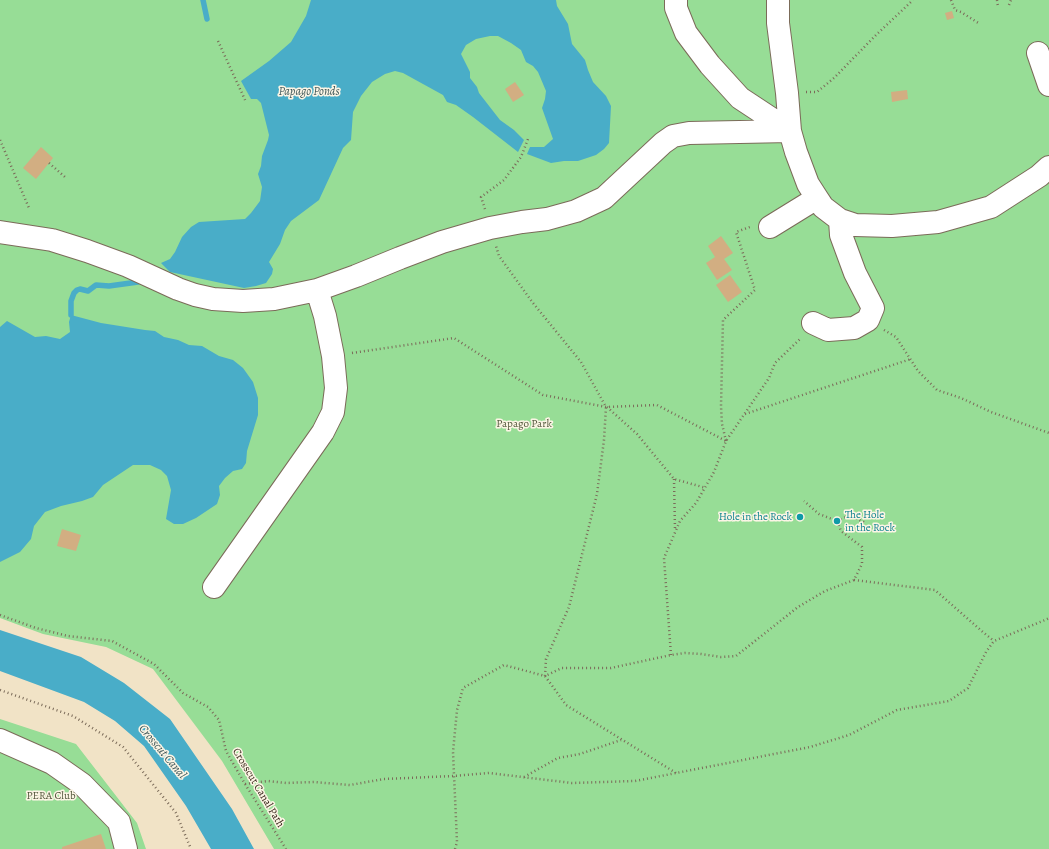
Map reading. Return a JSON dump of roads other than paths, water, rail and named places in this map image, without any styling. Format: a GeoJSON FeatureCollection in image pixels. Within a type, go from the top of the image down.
{"type":"FeatureCollection","features":[{"type":"Feature","properties":{"kind":"lane"},"geometry":{"type":"LineString","coordinates":[[676,0],[676,8],[686,33],[710,65],[740,98],[790,131]]}},
{"type":"Feature","properties":{"kind":"lane"},"geometry":{"type":"LineString","coordinates":[[778,0],[778,23],[787,93],[790,131],[808,184],[823,207],[840,220],[855,225],[892,226],[938,222],[992,207],[1039,176],[1049,167]]}},
{"type":"Feature","properties":{"kind":"lane"},"geometry":{"type":"LineString","coordinates":[[1038,52],[1049,85]]}},
{"type":"Feature","properties":{"kind":"lane"},"geometry":{"type":"LineString","coordinates":[[0,232],[52,240],[87,251],[128,266],[178,290],[196,295],[213,299],[243,301],[274,299],[317,290],[442,242],[490,228],[547,219],[576,211],[604,198],[663,143],[673,136],[696,132],[790,131]]}},
{"type":"Feature","properties":{"kind":"lane"},"geometry":{"type":"LineString","coordinates":[[770,227],[816,198]]}},
{"type":"Feature","properties":{"kind":"lane"},"geometry":{"type":"LineString","coordinates":[[813,323],[828,330],[854,328],[868,320],[873,308],[855,273],[841,235],[840,220]]}},
{"type":"Feature","properties":{"kind":"lane"},"geometry":{"type":"LineString","coordinates":[[214,587],[323,432],[333,412],[336,388],[332,356],[325,316],[317,290]]}},
{"type":"Feature","properties":{"kind":"lane"},"geometry":{"type":"LineString","coordinates":[[0,740],[52,763],[82,784],[119,822],[126,849]]}},
{"type":"Feature","properties":{"kind":"water","name":"Papago Ponds"},"geometry":{"type":"Polygon","coordinates":[[[311,0],[556,0],[557,6],[568,24],[572,44],[585,60],[593,82],[606,96],[611,106],[609,143],[596,155],[578,161],[551,163],[527,154],[530,147],[544,147],[553,139],[542,108],[546,91],[538,72],[533,66],[526,62],[521,50],[498,36],[476,39],[466,45],[461,54],[470,72],[470,78],[477,87],[479,93],[500,120],[514,130],[524,140],[518,152],[456,105],[447,102],[443,95],[403,73],[395,71],[385,74],[372,82],[361,96],[353,112],[351,140],[343,148],[319,200],[291,221],[285,230],[280,244],[269,262],[273,269],[272,274],[266,283],[244,288],[170,272],[161,263],[170,259],[182,237],[191,227],[199,222],[245,219],[260,201],[262,187],[258,174],[269,135],[261,103],[257,99],[251,99],[241,81],[269,61],[291,42],[306,16],[311,0]]]}},
{"type":"Feature","properties":{"kind":"water"},"geometry":{"type":"Polygon","coordinates":[[[71,315],[101,323],[155,331],[164,337],[178,340],[189,345],[202,346],[219,356],[233,360],[243,368],[253,382],[258,398],[258,415],[247,451],[246,463],[242,469],[233,471],[219,486],[220,495],[217,504],[196,518],[183,524],[174,524],[166,519],[171,490],[167,476],[161,470],[150,465],[133,465],[103,485],[93,497],[45,512],[34,526],[31,539],[20,552],[0,562],[0,327],[7,321],[35,337],[46,336],[60,339],[70,332],[69,322],[71,315]]]}},
{"type":"Feature","properties":{"kind":"water","name":"Crosscut Canal"},"geometry":{"type":"Polygon","coordinates":[[[0,630],[81,657],[124,683],[170,719],[232,809],[254,849],[211,849],[186,806],[144,746],[115,721],[84,702],[0,671],[0,630]]]}},
{"type":"Feature","properties":{"kind":"waterway"},"geometry":{"type":"LineString","coordinates":[[203,0],[207,19]]}},
{"type":"Feature","properties":{"kind":"waterway"},"geometry":{"type":"LineString","coordinates":[[71,315],[71,301],[77,290],[80,289],[88,291],[96,285],[109,286],[138,282]]}},
{"type":"Feature","properties":{"kind":"place","name":"Hole in the Rock"},"geometry":{"type":"Point","coordinates":[800,517]}},
{"type":"Feature","properties":{"kind":"place","name":"The Hole in the Rock"},"geometry":{"type":"Point","coordinates":[837,521]}},
{"type":"Feature","properties":{"kind":"park label","name":"Papago Park"},"geometry":{"type":"Point","coordinates":[524,424]}},
{"type":"Feature","properties":{"kind":"park label","name":"PERA Club"},"geometry":{"type":"Point","coordinates":[51,796]}}]}
